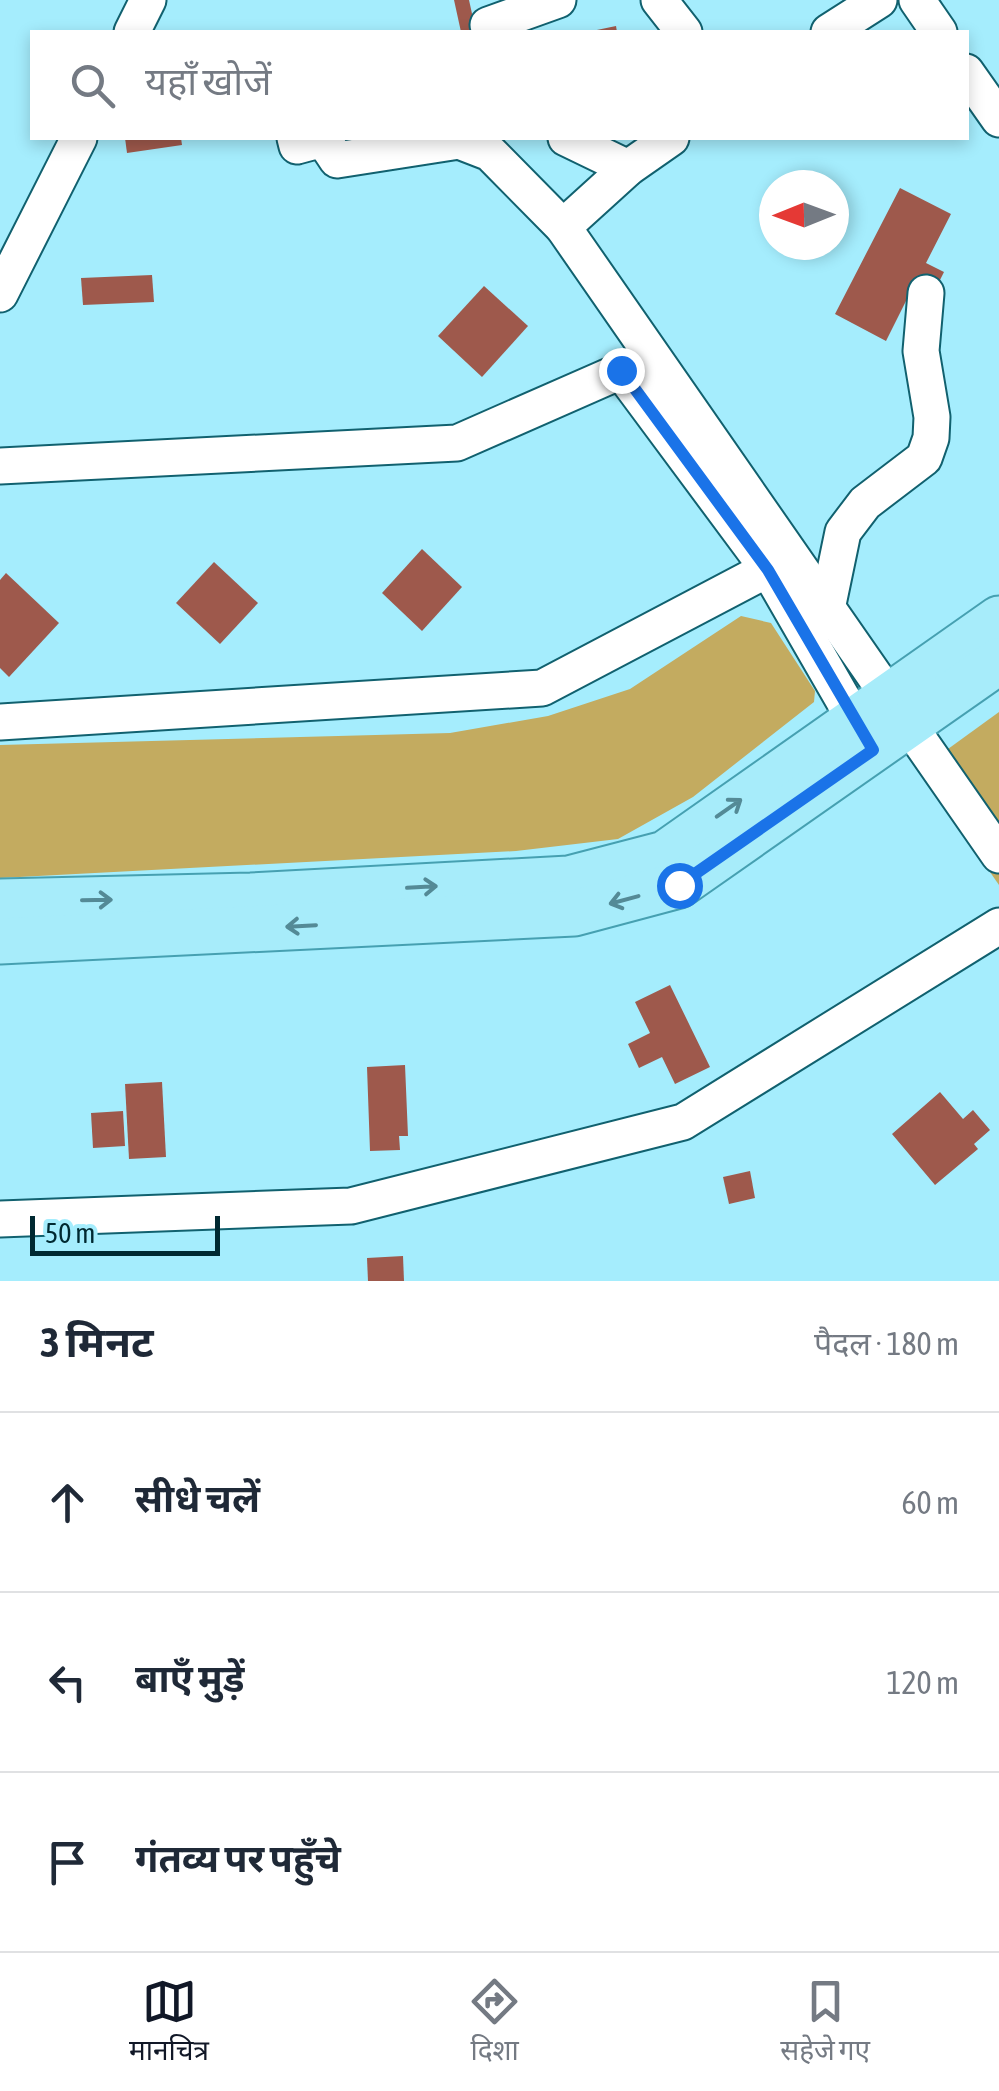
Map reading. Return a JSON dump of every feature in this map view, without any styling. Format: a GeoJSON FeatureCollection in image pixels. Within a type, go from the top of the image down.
{"type":"FeatureCollection","features":[{"type":"Feature","properties":{"kind":"main road"},"geometry":{"type":"LineString","coordinates":[[0,940],[574,913],[679,885],[880,723],[999,619]]}},
{"type":"Feature","properties":{"kind":"main road"},"geometry":{"type":"LineString","coordinates":[[0,902],[251,896],[568,879],[665,854],[880,723],[999,661]]}},
{"type":"Feature","properties":{"kind":"street"},"geometry":{"type":"LineString","coordinates":[[133,30],[148,0]]}},
{"type":"Feature","properties":{"kind":"street"},"geometry":{"type":"LineString","coordinates":[[488,24],[558,0]]}},
{"type":"Feature","properties":{"kind":"street"},"geometry":{"type":"LineString","coordinates":[[659,0],[682,30]]}},
{"type":"Feature","properties":{"kind":"street"},"geometry":{"type":"LineString","coordinates":[[831,30],[879,0]]}},
{"type":"Feature","properties":{"kind":"street"},"geometry":{"type":"LineString","coordinates":[[916,0],[938,30]]}},
{"type":"Feature","properties":{"kind":"street"},"geometry":{"type":"LineString","coordinates":[[969,76],[999,118]]}},
{"type":"Feature","properties":{"kind":"street"},"geometry":{"type":"LineString","coordinates":[[0,294],[78,140]]}},
{"type":"Feature","properties":{"kind":"street"},"geometry":{"type":"LineString","coordinates":[[296,140],[297,146],[319,140]]}},
{"type":"Feature","properties":{"kind":"street"},"geometry":{"type":"LineString","coordinates":[[324,140],[337,160],[459,140],[494,145],[563,227],[827,609],[880,723]]}},
{"type":"Feature","properties":{"kind":"street"},"geometry":{"type":"LineString","coordinates":[[570,140],[628,168]]}},
{"type":"Feature","properties":{"kind":"street"},"geometry":{"type":"LineString","coordinates":[[563,227],[628,168],[669,140]]}},
{"type":"Feature","properties":{"kind":"street"},"geometry":{"type":"LineString","coordinates":[[827,609],[843,532],[865,502],[924,458],[931,438],[932,417],[920,351],[926,293]]}},
{"type":"Feature","properties":{"kind":"street"},"geometry":{"type":"LineString","coordinates":[[0,466],[456,442],[621,370],[880,723],[999,855]]}},
{"type":"Feature","properties":{"kind":"street"},"geometry":{"type":"LineString","coordinates":[[0,722],[542,688],[768,570]]}},
{"type":"Feature","properties":{"kind":"street"},"geometry":{"type":"LineString","coordinates":[[0,1219],[351,1206],[683,1122],[999,926]]}},
{"type":"Feature","properties":{"kind":"shaded area"},"geometry":{"type":"Polygon","coordinates":[[[741,616],[771,623],[815,691],[814,702],[693,797],[618,839],[516,851],[0,878],[0,745],[450,733],[548,716],[630,689],[741,616]]]}},
{"type":"Feature","properties":{"kind":"shaded area"},"geometry":{"type":"Polygon","coordinates":[[[999,712],[999,885],[919,770],[999,712]]]}},
{"type":"Feature","properties":{"kind":"building"},"geometry":{"type":"Polygon","coordinates":[[[454,0],[469,0],[476,30],[461,30],[454,0]]]}},
{"type":"Feature","properties":{"kind":"building"},"geometry":{"type":"Polygon","coordinates":[[[125,140],[181,140],[182,145],[127,153],[125,140]]]}},
{"type":"Feature","properties":{"kind":"building"},"geometry":{"type":"Polygon","coordinates":[[[900,188],[951,214],[926,263],[944,272],[935,290],[916,281],[886,341],[835,314],[900,188]]]}},
{"type":"Feature","properties":{"kind":"building"},"geometry":{"type":"Polygon","coordinates":[[[152,275],[154,302],[83,305],[81,278],[152,275]]]}},
{"type":"Feature","properties":{"kind":"building"},"geometry":{"type":"Polygon","coordinates":[[[484,286],[528,326],[482,377],[438,336],[484,286]]]}},
{"type":"Feature","properties":{"kind":"building"},"geometry":{"type":"Polygon","coordinates":[[[422,549],[462,587],[422,631],[382,593],[422,549]]]}},
{"type":"Feature","properties":{"kind":"building"},"geometry":{"type":"Polygon","coordinates":[[[214,562],[258,603],[220,644],[176,603],[214,562]]]}},
{"type":"Feature","properties":{"kind":"building"},"geometry":{"type":"Polygon","coordinates":[[[6,573],[59,623],[9,677],[0,668],[0,580],[6,573]]]}},
{"type":"Feature","properties":{"kind":"building"},"geometry":{"type":"Polygon","coordinates":[[[670,985],[710,1067],[675,1084],[662,1057],[639,1068],[628,1044],[650,1033],[635,1002],[670,985]]]}},
{"type":"Feature","properties":{"kind":"building"},"geometry":{"type":"Polygon","coordinates":[[[405,1065],[408,1136],[399,1136],[400,1150],[370,1151],[367,1067],[405,1065]]]}},
{"type":"Feature","properties":{"kind":"building"},"geometry":{"type":"Polygon","coordinates":[[[162,1082],[166,1157],[129,1159],[125,1084],[162,1082]]]}},
{"type":"Feature","properties":{"kind":"building"},"geometry":{"type":"Polygon","coordinates":[[[940,1092],[963,1119],[973,1110],[990,1130],[974,1144],[978,1149],[935,1185],[892,1134],[940,1092]]]}},
{"type":"Feature","properties":{"kind":"building"},"geometry":{"type":"Polygon","coordinates":[[[123,1111],[125,1146],[93,1148],[91,1113],[123,1111]]]}},
{"type":"Feature","properties":{"kind":"building"},"geometry":{"type":"Polygon","coordinates":[[[750,1171],[755,1198],[729,1204],[723,1177],[750,1171]]]}},
{"type":"Feature","properties":{"kind":"building"},"geometry":{"type":"Polygon","coordinates":[[[403,1256],[404,1281],[368,1281],[367,1258],[403,1256]]]}},
{"type":"Feature","properties":{"kind":"route"},"geometry":{"type":"LineString","coordinates":[[621,370],[768,570],[873,750],[679,885]]}}]}
